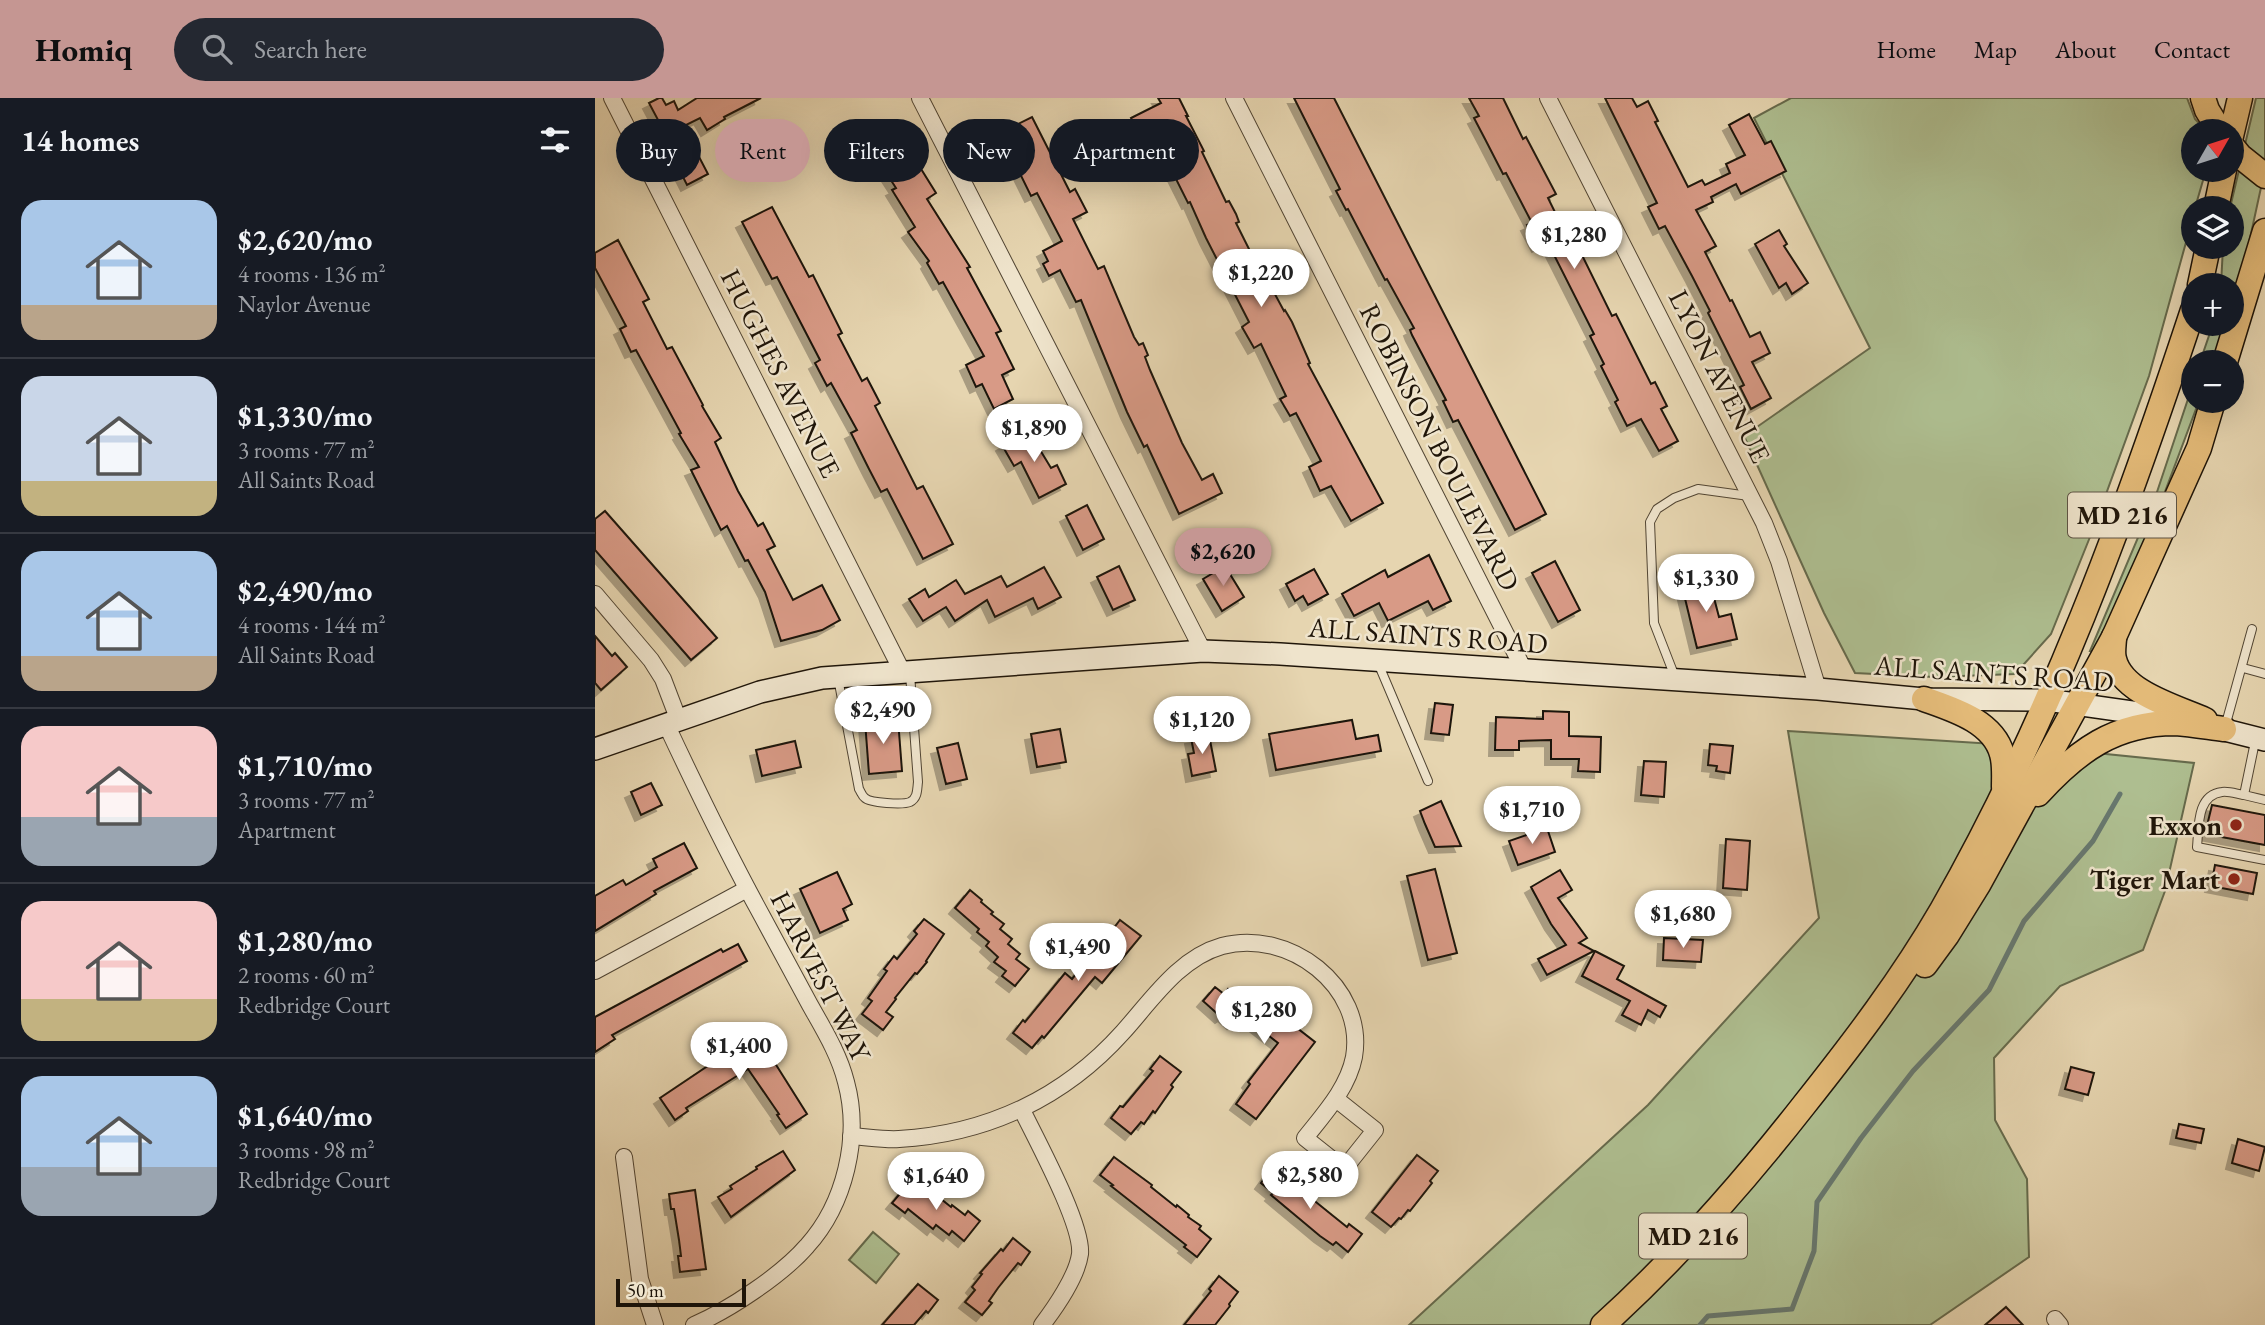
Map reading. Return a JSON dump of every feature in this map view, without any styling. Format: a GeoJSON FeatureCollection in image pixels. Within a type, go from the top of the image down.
{"type":"FeatureCollection","features":[{"type":"Feature","properties":{"kind":"main road"},"geometry":{"type":"LineString","coordinates":[[2235,119],[2239,98]]}},
{"type":"Feature","properties":{"kind":"main road"},"geometry":{"type":"LineString","coordinates":[[2244,159],[2265,176]]}},
{"type":"Feature","properties":{"kind":"main road"},"geometry":{"type":"LineString","coordinates":[[2229,350],[2265,231]]}},
{"type":"Feature","properties":{"kind":"main road","name":"MD 216"},"geometry":{"type":"LineString","coordinates":[[1863,1032],[1941,911],[2005,791],[2071,645],[2144,458],[2184,336]]}},
{"type":"Feature","properties":{"kind":"main road","name":"MD 216"},"geometry":{"type":"LineString","coordinates":[[1603,1325],[1690,1240],[1749,1173],[1863,1032],[1915,978],[1947,935],[1978,885],[2114,637],[2199,448],[2209,413]]}},
{"type":"Feature","properties":{"kind":"main road"},"geometry":{"type":"LineString","coordinates":[[2114,637],[2113,657],[2119,672],[2130,685],[2224,729]]}},
{"type":"Feature","properties":{"kind":"main road"},"geometry":{"type":"LineString","coordinates":[[1924,699],[1960,712],[1987,730],[2002,753],[2005,791]]}},
{"type":"Feature","properties":{"kind":"main road"},"geometry":{"type":"LineString","coordinates":[[1978,885],[2038,795],[2075,757],[2096,742],[2122,731],[2150,725],[2176,723],[2224,729]]}},
{"type":"Feature","properties":{"kind":"street","name":"HUGHES AVENUE"},"geometry":{"type":"LineString","coordinates":[[612,98],[906,671]]}},
{"type":"Feature","properties":{"kind":"street"},"geometry":{"type":"LineString","coordinates":[[920,98],[1203,651]]}},
{"type":"Feature","properties":{"kind":"street","name":"ROBINSON BOULEVARD"},"geometry":{"type":"LineString","coordinates":[[1234,98],[1524,670]]}},
{"type":"Feature","properties":{"kind":"street","name":"LYON AVENUE"},"geometry":{"type":"LineString","coordinates":[[1548,98],[1751,496],[1779,561],[1818,689]]}},
{"type":"Feature","properties":{"kind":"street","name":"HARVEST WAY"},"geometry":{"type":"LineString","coordinates":[[595,594],[651,660],[663,679],[673,723],[696,789],[834,1049],[846,1081],[851,1105],[851,1136],[843,1180],[823,1227],[807,1247],[748,1294],[694,1325]]}},
{"type":"Feature","properties":{"kind":"street","name":"ALL SAINTS ROAD"},"geometry":{"type":"LineString","coordinates":[[595,749],[759,692],[793,683],[906,671],[1203,651],[1676,679],[1924,699],[2047,700],[2151,713],[2260,738]]}},
{"type":"Feature","properties":{"kind":"street"},"geometry":{"type":"LineString","coordinates":[[595,971],[747,888]]}},
{"type":"Feature","properties":{"kind":"street"},"geometry":{"type":"LineString","coordinates":[[851,1136],[896,1139],[933,1136],[973,1127],[1022,1110],[1052,1093],[1086,1068],[1169,980],[1192,961],[1220,947],[1245,942],[1274,946],[1299,955],[1324,972],[1341,997],[1350,1016],[1355,1040],[1351,1068],[1336,1099]]}},
{"type":"Feature","properties":{"kind":"street"},"geometry":{"type":"LineString","coordinates":[[1022,1110],[1075,1226],[1080,1252],[1075,1271],[1042,1325]]}},
{"type":"Feature","properties":{"kind":"street"},"geometry":{"type":"LineString","coordinates":[[624,1157],[640,1279],[655,1325]]}},
{"type":"Feature","properties":{"kind":"lane"},"geometry":{"type":"LineString","coordinates":[[1676,679],[1654,623],[1650,523],[1657,509],[1674,498],[1698,489],[1751,496]]}},
{"type":"Feature","properties":{"kind":"lane"},"geometry":{"type":"LineString","coordinates":[[2224,729],[2252,629]]}},
{"type":"Feature","properties":{"kind":"lane"},"geometry":{"type":"LineString","coordinates":[[1377,660],[1428,781]]}},
{"type":"Feature","properties":{"kind":"lane"},"geometry":{"type":"LineString","coordinates":[[2243,668],[2265,674]]}},
{"type":"Feature","properties":{"kind":"lane"},"geometry":{"type":"LineString","coordinates":[[838,677],[859,789],[868,800],[900,803],[910,802],[917,795],[918,782],[906,671]]}},
{"type":"Feature","properties":{"kind":"lane"},"geometry":{"type":"LineString","coordinates":[[2244,795],[2260,738]]}},
{"type":"Feature","properties":{"kind":"lane"},"geometry":{"type":"LineString","coordinates":[[2265,800],[2223,792],[2206,799],[2201,810],[2197,848],[2265,860]]}},
{"type":"Feature","properties":{"kind":"green space"},"geometry":{"type":"Polygon","coordinates":[[[1791,98],[2187,98],[2195,119],[2181,119],[2181,182],[2203,182],[2198,196],[2181,196],[2181,259],[2149,376],[2094,527],[2051,634],[2015,674],[1934,677],[1855,673],[1824,613],[1744,436],[1870,348],[1754,118],[1791,98]]]}},
{"type":"Feature","properties":{"kind":"green space"},"geometry":{"type":"Polygon","coordinates":[[[2256,98],[2265,98],[2265,169],[2244,266],[2242,273],[2222,273],[2222,259],[2244,259],[2244,196],[2233,196],[2236,182],[2244,182],[2244,149],[2256,98]]]}},
{"type":"Feature","properties":{"kind":"green space"},"geometry":{"type":"Polygon","coordinates":[[[2209,336],[2221,336],[2216,350],[2204,350],[2209,336]]]}},
{"type":"Feature","properties":{"kind":"green space"},"geometry":{"type":"Polygon","coordinates":[[[2183,413],[2194,413],[2145,545],[2095,651],[2090,651],[2156,495],[2183,413]]]}},
{"type":"Feature","properties":{"kind":"green space"},"geometry":{"type":"Polygon","coordinates":[[[1788,731],[2026,746],[2194,763],[2165,891],[2143,950],[2060,986],[1994,1058],[1995,1120],[2027,1179],[2029,1257],[1930,1325],[1409,1325],[1648,1105],[1819,918],[1788,731]]]}},
{"type":"Feature","properties":{"kind":"green space"},"geometry":{"type":"Polygon","coordinates":[[[873,1232],[899,1254],[876,1283],[849,1260],[873,1232]]]}},
{"type":"Feature","properties":{"kind":"building"},"geometry":{"type":"Polygon","coordinates":[[[662,98],[666,105],[674,101],[678,110],[697,98],[761,98],[724,117],[725,119],[715,119],[715,125],[707,130],[700,118],[658,119],[649,103],[662,98]]]}},
{"type":"Feature","properties":{"kind":"building"},"geometry":{"type":"Polygon","coordinates":[[[1158,98],[1179,98],[1188,119],[1131,119],[1131,118],[1161,103],[1158,98]]]}},
{"type":"Feature","properties":{"kind":"building"},"geometry":{"type":"Polygon","coordinates":[[[1294,98],[1334,98],[1546,514],[1515,530],[1458,420],[1453,422],[1443,401],[1446,400],[1412,335],[1410,330],[1414,328],[1336,191],[1340,189],[1294,98]]]}},
{"type":"Feature","properties":{"kind":"building"},"geometry":{"type":"Polygon","coordinates":[[[1469,98],[1503,98],[1523,139],[1526,137],[1556,194],[1548,198],[1572,247],[1577,245],[1612,316],[1616,314],[1651,384],[1655,382],[1667,406],[1661,409],[1678,441],[1659,451],[1641,419],[1627,426],[1601,366],[1604,364],[1590,336],[1594,334],[1547,241],[1538,246],[1527,225],[1532,223],[1474,118],[1479,116],[1469,98]]]}},
{"type":"Feature","properties":{"kind":"building"},"geometry":{"type":"Polygon","coordinates":[[[1605,98],[1632,98],[1637,107],[1648,101],[1658,121],[1655,122],[1688,187],[1702,180],[1705,185],[1730,173],[1726,164],[1745,155],[1729,125],[1749,114],[1765,144],[1771,141],[1786,171],[1741,194],[1736,184],[1711,197],[1713,202],[1696,210],[1716,246],[1705,252],[1730,301],[1732,300],[1750,337],[1760,332],[1770,353],[1752,362],[1771,398],[1751,409],[1740,387],[1744,385],[1708,313],[1710,311],[1665,226],[1659,229],[1648,207],[1657,203],[1605,98]]]}},
{"type":"Feature","properties":{"kind":"building"},"geometry":{"type":"Polygon","coordinates":[[[1035,123],[1049,151],[1049,182],[1065,182],[1070,192],[1075,189],[1087,212],[1073,219],[1098,269],[1104,266],[1134,337],[1139,345],[1143,343],[1150,370],[1182,443],[1202,480],[1213,474],[1222,493],[1179,514],[1147,445],[1144,447],[1127,412],[1081,300],[1076,302],[1060,270],[1049,276],[1043,264],[1048,261],[1043,251],[1062,241],[1037,193],[1031,196],[1024,182],[1035,182],[1035,123]]]}},
{"type":"Feature","properties":{"kind":"building"},"geometry":{"type":"Polygon","coordinates":[[[1199,141],[1226,202],[1229,201],[1236,214],[1239,222],[1236,223],[1261,273],[1263,272],[1292,322],[1310,363],[1308,364],[1383,503],[1351,521],[1331,486],[1320,491],[1309,467],[1321,461],[1296,413],[1290,416],[1280,399],[1286,396],[1261,344],[1254,348],[1242,327],[1249,322],[1190,202],[1188,203],[1178,182],[1199,182],[1199,141]]]}},
{"type":"Feature","properties":{"kind":"building"},"geometry":{"type":"Polygon","coordinates":[[[701,161],[708,174],[701,178],[701,161]]]}},
{"type":"Feature","properties":{"kind":"building"},"geometry":{"type":"Polygon","coordinates":[[[892,182],[929,182],[936,193],[927,199],[970,267],[967,268],[1001,331],[996,333],[1014,369],[1002,375],[1013,399],[994,409],[982,384],[976,387],[966,365],[984,356],[943,282],[939,284],[927,263],[929,261],[908,232],[915,227],[892,190],[896,188],[892,182]]]}},
{"type":"Feature","properties":{"kind":"building"},"geometry":{"type":"Polygon","coordinates":[[[772,207],[809,277],[813,275],[842,333],[838,335],[862,381],[867,378],[880,403],[875,406],[917,489],[923,486],[953,544],[923,559],[887,489],[881,492],[851,433],[857,430],[831,383],[827,386],[815,363],[820,360],[777,277],[772,279],[742,222],[772,207]]]}},
{"type":"Feature","properties":{"kind":"building"},"geometry":{"type":"Polygon","coordinates":[[[1779,230],[1787,244],[1784,246],[1808,283],[1792,294],[1786,283],[1779,288],[1755,244],[1779,230]]]}},
{"type":"Feature","properties":{"kind":"building"},"geometry":{"type":"Polygon","coordinates":[[[618,240],[649,299],[643,302],[667,349],[672,347],[721,438],[715,442],[738,491],[758,526],[763,523],[775,546],[767,550],[793,600],[822,585],[840,620],[822,630],[781,641],[765,592],[748,560],[745,561],[727,526],[721,530],[691,470],[699,467],[636,350],[631,352],[620,329],[626,326],[595,268],[595,253],[618,240]]]}},
{"type":"Feature","properties":{"kind":"building"},"geometry":{"type":"Polygon","coordinates":[[[1028,430],[1051,468],[1057,465],[1066,484],[1039,498],[1021,462],[1014,466],[1002,445],[1028,430]]]}},
{"type":"Feature","properties":{"kind":"building"},"geometry":{"type":"Polygon","coordinates":[[[1087,505],[1104,539],[1083,550],[1066,516],[1087,505]]]}},
{"type":"Feature","properties":{"kind":"building"},"geometry":{"type":"Polygon","coordinates":[[[605,511],[717,638],[691,660],[595,550],[595,519],[605,511]]]}},
{"type":"Feature","properties":{"kind":"building"},"geometry":{"type":"Polygon","coordinates":[[[1429,555],[1451,601],[1433,610],[1428,601],[1388,621],[1379,603],[1354,616],[1342,594],[1385,570],[1388,577],[1429,555]]]}},
{"type":"Feature","properties":{"kind":"building"},"geometry":{"type":"Polygon","coordinates":[[[1555,561],[1580,610],[1558,622],[1532,573],[1555,561]]]}},
{"type":"Feature","properties":{"kind":"building"},"geometry":{"type":"Polygon","coordinates":[[[1119,566],[1135,600],[1113,610],[1097,577],[1119,566]]]}},
{"type":"Feature","properties":{"kind":"building"},"geometry":{"type":"Polygon","coordinates":[[[1225,566],[1244,597],[1222,611],[1203,579],[1225,566]]]}},
{"type":"Feature","properties":{"kind":"building"},"geometry":{"type":"Polygon","coordinates":[[[1044,567],[1061,597],[1038,609],[1033,598],[995,617],[987,600],[955,621],[946,607],[923,621],[909,599],[925,589],[929,597],[956,580],[965,594],[1001,576],[1007,587],[1044,567]]]}},
{"type":"Feature","properties":{"kind":"building"},"geometry":{"type":"Polygon","coordinates":[[[1314,569],[1328,594],[1308,605],[1303,596],[1295,601],[1286,584],[1314,569]]]}},
{"type":"Feature","properties":{"kind":"building"},"geometry":{"type":"Polygon","coordinates":[[[1708,575],[1719,617],[1731,614],[1737,639],[1697,648],[1681,582],[1708,575]]]}},
{"type":"Feature","properties":{"kind":"building"},"geometry":{"type":"Polygon","coordinates":[[[595,636],[612,656],[615,653],[627,667],[601,690],[595,683],[595,636]]]}},
{"type":"Feature","properties":{"kind":"building"},"geometry":{"type":"Polygon","coordinates":[[[1435,703],[1453,705],[1449,735],[1431,733],[1435,703]]]}},
{"type":"Feature","properties":{"kind":"building"},"geometry":{"type":"Polygon","coordinates":[[[1543,711],[1569,712],[1569,736],[1601,737],[1600,772],[1578,771],[1579,759],[1551,759],[1551,740],[1519,741],[1519,750],[1495,750],[1496,717],[1543,719],[1543,711]]]}},
{"type":"Feature","properties":{"kind":"building"},"geometry":{"type":"Polygon","coordinates":[[[898,719],[902,771],[869,774],[865,721],[898,719]]]}},
{"type":"Feature","properties":{"kind":"building"},"geometry":{"type":"Polygon","coordinates":[[[1352,720],[1356,739],[1378,735],[1381,751],[1276,770],[1269,734],[1352,720]]]}},
{"type":"Feature","properties":{"kind":"building"},"geometry":{"type":"Polygon","coordinates":[[[1060,729],[1066,762],[1037,767],[1031,734],[1060,729]]]}},
{"type":"Feature","properties":{"kind":"building"},"geometry":{"type":"Polygon","coordinates":[[[1209,735],[1216,771],[1192,776],[1188,754],[1194,753],[1191,738],[1209,735]]]}},
{"type":"Feature","properties":{"kind":"building"},"geometry":{"type":"Polygon","coordinates":[[[795,741],[801,767],[762,776],[756,750],[795,741]]]}},
{"type":"Feature","properties":{"kind":"building"},"geometry":{"type":"Polygon","coordinates":[[[958,743],[967,779],[946,784],[937,748],[958,743]]]}},
{"type":"Feature","properties":{"kind":"building"},"geometry":{"type":"Polygon","coordinates":[[[1710,744],[1733,746],[1730,773],[1716,771],[1717,766],[1708,765],[1710,744]]]}},
{"type":"Feature","properties":{"kind":"building"},"geometry":{"type":"Polygon","coordinates":[[[1644,761],[1666,762],[1664,797],[1641,795],[1644,761]]]}},
{"type":"Feature","properties":{"kind":"building"},"geometry":{"type":"Polygon","coordinates":[[[651,783],[662,805],[641,815],[631,792],[651,783]]]}},
{"type":"Feature","properties":{"kind":"building"},"geometry":{"type":"Polygon","coordinates":[[[1441,801],[1461,846],[1435,847],[1420,811],[1441,801]]]}},
{"type":"Feature","properties":{"kind":"building","name":"Exxon"},"geometry":{"type":"Polygon","coordinates":[[[2212,805],[2265,815],[2265,845],[2205,834],[2212,805]]]}},
{"type":"Feature","properties":{"kind":"building"},"geometry":{"type":"Polygon","coordinates":[[[1547,828],[1555,852],[1518,865],[1509,841],[1547,828]]]}},
{"type":"Feature","properties":{"kind":"building"},"geometry":{"type":"Polygon","coordinates":[[[1726,839],[1750,841],[1747,890],[1723,888],[1726,839]]]}},
{"type":"Feature","properties":{"kind":"building"},"geometry":{"type":"Polygon","coordinates":[[[684,843],[697,868],[654,891],[656,894],[595,931],[595,896],[623,880],[626,885],[657,867],[653,859],[684,843]]]}},
{"type":"Feature","properties":{"kind":"building","name":"Tiger Mart"},"geometry":{"type":"Polygon","coordinates":[[[2215,865],[2257,873],[2253,894],[2211,886],[2215,865]]]}},
{"type":"Feature","properties":{"kind":"building"},"geometry":{"type":"Polygon","coordinates":[[[1435,869],[1457,953],[1428,960],[1407,876],[1435,869]]]}},
{"type":"Feature","properties":{"kind":"building"},"geometry":{"type":"Polygon","coordinates":[[[1560,870],[1572,890],[1558,898],[1587,938],[1579,943],[1594,951],[1547,975],[1538,959],[1566,945],[1531,887],[1560,870]]]}},
{"type":"Feature","properties":{"kind":"building"},"geometry":{"type":"Polygon","coordinates":[[[837,872],[852,904],[843,909],[848,920],[820,933],[800,889],[837,872]]]}},
{"type":"Feature","properties":{"kind":"building"},"geometry":{"type":"Polygon","coordinates":[[[970,890],[993,912],[991,914],[1004,924],[1000,929],[1012,939],[1008,944],[1020,954],[1016,959],[1029,969],[1015,986],[1002,976],[1006,971],[994,962],[998,957],[986,946],[989,942],[977,932],[979,929],[955,908],[970,890]]]}},
{"type":"Feature","properties":{"kind":"building"},"geometry":{"type":"Polygon","coordinates":[[[924,919],[944,934],[927,962],[915,973],[886,1012],[893,1017],[883,1030],[862,1014],[872,1001],[868,998],[887,971],[884,969],[894,956],[897,959],[917,934],[914,931],[924,919]]]}},
{"type":"Feature","properties":{"kind":"building"},"geometry":{"type":"Polygon","coordinates":[[[1120,920],[1141,936],[1102,983],[1095,977],[1044,1038],[1042,1036],[1032,1048],[1013,1033],[1065,973],[1072,979],[1090,957],[1087,955],[1110,927],[1113,929],[1120,920]]]}},
{"type":"Feature","properties":{"kind":"building"},"geometry":{"type":"Polygon","coordinates":[[[1664,938],[1703,940],[1701,962],[1663,960],[1664,938]]]}},
{"type":"Feature","properties":{"kind":"building"},"geometry":{"type":"Polygon","coordinates":[[[738,944],[747,961],[612,1035],[615,1039],[595,1052],[595,1017],[721,949],[723,952],[738,944]]]}},
{"type":"Feature","properties":{"kind":"building"},"geometry":{"type":"Polygon","coordinates":[[[1595,951],[1624,966],[1617,979],[1666,1006],[1660,1017],[1648,1010],[1641,1025],[1622,1015],[1630,1001],[1582,976],[1595,951]]]}},
{"type":"Feature","properties":{"kind":"building"},"geometry":{"type":"Polygon","coordinates":[[[1215,987],[1224,994],[1228,989],[1250,1002],[1254,997],[1263,1005],[1265,1003],[1315,1042],[1256,1119],[1236,1104],[1250,1084],[1248,1082],[1278,1043],[1250,1021],[1246,1025],[1237,1018],[1233,1023],[1224,1015],[1221,1017],[1203,1001],[1215,987]]]}},
{"type":"Feature","properties":{"kind":"building"},"geometry":{"type":"Polygon","coordinates":[[[754,1035],[807,1114],[786,1128],[748,1069],[686,1108],[688,1111],[675,1120],[660,1098],[754,1035]]]}},
{"type":"Feature","properties":{"kind":"building"},"geometry":{"type":"Polygon","coordinates":[[[1160,1056],[1181,1072],[1155,1113],[1153,1111],[1144,1124],[1141,1122],[1131,1134],[1111,1118],[1153,1071],[1150,1069],[1160,1056]]]}},
{"type":"Feature","properties":{"kind":"building"},"geometry":{"type":"Polygon","coordinates":[[[2071,1067],[2094,1073],[2088,1095],[2065,1089],[2071,1067]]]}},
{"type":"Feature","properties":{"kind":"building"},"geometry":{"type":"Polygon","coordinates":[[[2179,1124],[2204,1129],[2201,1143],[2176,1138],[2179,1124]]]}},
{"type":"Feature","properties":{"kind":"building"},"geometry":{"type":"Polygon","coordinates":[[[2238,1139],[2265,1147],[2259,1171],[2232,1163],[2238,1139]]]}},
{"type":"Feature","properties":{"kind":"building"},"geometry":{"type":"Polygon","coordinates":[[[783,1151],[795,1170],[731,1217],[718,1197],[732,1189],[730,1186],[757,1169],[756,1167],[783,1151]]]}},
{"type":"Feature","properties":{"kind":"building"},"geometry":{"type":"Polygon","coordinates":[[[1417,1155],[1438,1171],[1410,1211],[1391,1227],[1372,1212],[1417,1155]]]}},
{"type":"Feature","properties":{"kind":"building"},"geometry":{"type":"Polygon","coordinates":[[[1114,1157],[1201,1226],[1199,1229],[1211,1239],[1197,1257],[1100,1175],[1114,1157]]]}},
{"type":"Feature","properties":{"kind":"building"},"geometry":{"type":"Polygon","coordinates":[[[1274,1165],[1347,1227],[1349,1224],[1362,1234],[1348,1252],[1336,1242],[1333,1245],[1320,1236],[1271,1195],[1273,1193],[1261,1183],[1274,1165]]]}},
{"type":"Feature","properties":{"kind":"building"},"geometry":{"type":"Polygon","coordinates":[[[908,1184],[920,1194],[926,1187],[951,1207],[952,1205],[965,1215],[968,1211],[980,1221],[964,1241],[952,1231],[949,1235],[936,1225],[933,1229],[908,1209],[905,1213],[892,1203],[908,1184]]]}},
{"type":"Feature","properties":{"kind":"building"},"geometry":{"type":"Polygon","coordinates":[[[695,1190],[706,1269],[680,1272],[679,1240],[669,1194],[695,1190]]]}},
{"type":"Feature","properties":{"kind":"building"},"geometry":{"type":"Polygon","coordinates":[[[1013,1238],[1030,1252],[998,1288],[989,1301],[992,1303],[982,1315],[965,1302],[975,1290],[972,1287],[982,1274],[980,1273],[1013,1238]]]}},
{"type":"Feature","properties":{"kind":"building"},"geometry":{"type":"Polygon","coordinates":[[[1219,1276],[1238,1292],[1230,1306],[1215,1325],[1184,1325],[1211,1291],[1209,1289],[1219,1276]]]}},
{"type":"Feature","properties":{"kind":"building"},"geometry":{"type":"Polygon","coordinates":[[[918,1284],[938,1300],[928,1313],[926,1311],[914,1325],[882,1325],[918,1284]]]}},
{"type":"Feature","properties":{"kind":"building"},"geometry":{"type":"Polygon","coordinates":[[[2006,1307],[2023,1325],[1985,1325],[2006,1307]]]}},
{"type":"Feature","properties":{"kind":"waterway"},"geometry":{"type":"LineString","coordinates":[[1700,1325],[1708,1316],[1792,1309],[1814,1251],[1817,1202],[1861,1138],[1913,1071],[1989,990],[2024,921],[2093,841],[2120,794]]}},
{"type":"Feature","properties":{"kind":"place","name":"Exxon"},"geometry":{"type":"Point","coordinates":[2236,825]}},
{"type":"Feature","properties":{"kind":"place","name":"Tiger Mart"},"geometry":{"type":"Point","coordinates":[2234,879]}}]}
